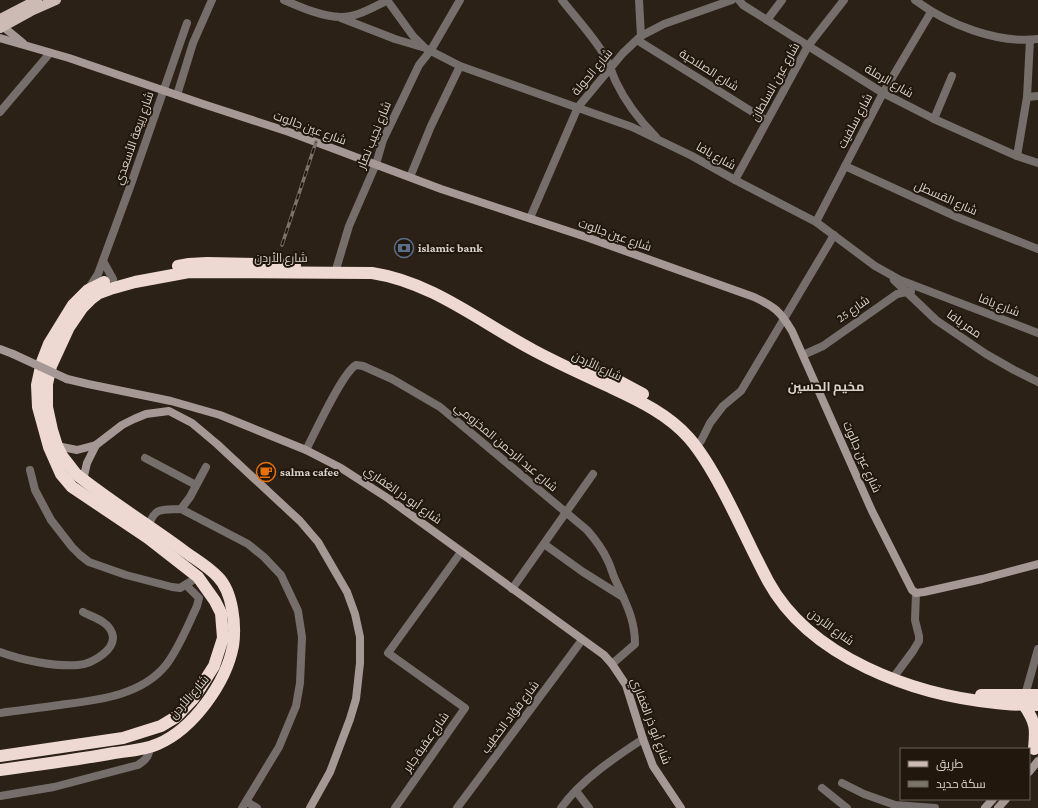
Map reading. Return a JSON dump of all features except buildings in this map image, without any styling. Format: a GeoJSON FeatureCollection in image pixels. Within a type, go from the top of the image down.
{"type":"FeatureCollection","features":[{"type":"Feature","properties":{"kind":"highway","name":"شارع الأردن"},"geometry":{"type":"LineString","coordinates":[[0,756],[123,738],[161,726],[182,712],[207,679],[214,666],[223,638],[223,625],[215,601],[198,577],[148,538],[72,487],[61,474],[43,428],[38,407],[37,385],[42,362],[49,344],[67,313],[88,290],[113,279],[189,264],[206,263],[384,274],[405,280],[440,295],[538,353],[638,400],[678,427],[697,447],[714,474],[777,596],[794,618],[820,640],[858,663],[906,683],[951,696],[995,703],[1024,700],[1038,695]]}},
{"type":"Feature","properties":{"kind":"highway","name":"شارع الأردن"},"geometry":{"type":"LineString","coordinates":[[294,269],[337,266],[371,266],[405,274],[444,289],[532,342],[575,364],[614,379],[666,408],[680,419],[701,441],[736,500],[769,568],[786,596],[799,613],[812,626],[831,640],[862,658],[896,674],[937,686],[978,694],[1024,700],[1038,705]]}},
{"type":"Feature","properties":{"kind":"highway","name":"شارع الأردن"},"geometry":{"type":"LineString","coordinates":[[0,770],[150,747],[164,741],[193,718],[215,692],[227,668],[233,645],[234,621],[228,592],[218,577],[149,525],[83,480],[72,470],[57,446],[47,406],[47,384],[51,366],[69,327],[82,308],[91,299],[99,293],[120,285],[180,273],[274,268]]}},
{"type":"Feature","properties":{"kind":"highway"},"geometry":{"type":"LineString","coordinates":[[1024,700],[1035,725],[1034,749]]}},
{"type":"Feature","properties":{"kind":"highway"},"geometry":{"type":"LineString","coordinates":[[28,753],[30,766]]}},
{"type":"Feature","properties":{"kind":"main road"},"geometry":{"type":"LineString","coordinates":[[1,24],[37,0]]}},
{"type":"Feature","properties":{"kind":"main road"},"geometry":{"type":"LineString","coordinates":[[1,24],[56,0]]}},
{"type":"Feature","properties":{"kind":"street"},"geometry":{"type":"LineString","coordinates":[[177,95],[193,43],[212,0]]}},
{"type":"Feature","properties":{"kind":"street","name":"شارع يافا"},"geometry":{"type":"LineString","coordinates":[[284,0],[311,12],[340,17],[352,15],[374,7],[387,0],[413,36],[428,49],[460,66],[632,127],[692,156],[816,222],[886,273],[1038,333]]}},
{"type":"Feature","properties":{"kind":"street","name":"شارع نجيب نصار"},"geometry":{"type":"LineString","coordinates":[[337,266],[349,226],[376,164],[383,140],[419,65],[460,0]]}},
{"type":"Feature","properties":{"kind":"street"},"geometry":{"type":"LineString","coordinates":[[562,0],[600,48],[631,108],[661,142]]}},
{"type":"Feature","properties":{"kind":"street"},"geometry":{"type":"LineString","coordinates":[[639,0],[639,38]]}},
{"type":"Feature","properties":{"kind":"street","name":"شارع الحولة"},"geometry":{"type":"LineString","coordinates":[[530,218],[578,108],[611,68],[639,38],[664,24],[732,0]]}},
{"type":"Feature","properties":{"kind":"street","name":"شارع الرملة"},"geometry":{"type":"LineString","coordinates":[[738,0],[743,5],[871,84],[883,93],[934,119],[1017,156],[1038,163]]}},
{"type":"Feature","properties":{"kind":"street"},"geometry":{"type":"LineString","coordinates":[[767,20],[782,0]]}},
{"type":"Feature","properties":{"kind":"street","name":"شارع عين السلطان"},"geometry":{"type":"LineString","coordinates":[[735,180],[808,46],[844,0]]}},
{"type":"Feature","properties":{"kind":"street"},"geometry":{"type":"LineString","coordinates":[[915,0],[931,12],[971,29],[1015,40],[1034,39],[1027,97],[1017,156]]}},
{"type":"Feature","properties":{"kind":"street","name":"شارع سلفيت"},"geometry":{"type":"LineString","coordinates":[[816,222],[883,93],[931,12]]}},
{"type":"Feature","properties":{"kind":"street"},"geometry":{"type":"LineString","coordinates":[[340,17],[395,39],[428,49]]}},
{"type":"Feature","properties":{"kind":"street","name":"شارع ربيعة الأسعدي"},"geometry":{"type":"LineString","coordinates":[[88,290],[98,274],[103,261],[111,234],[130,187],[187,23]]}},
{"type":"Feature","properties":{"kind":"street","name":"شارع عين جالوت"},"geometry":{"type":"LineString","coordinates":[[1,24],[25,45]]}},
{"type":"Feature","properties":{"kind":"street","name":"شارع عين جالوت"},"geometry":{"type":"LineString","coordinates":[[0,38],[50,53],[289,132],[486,204],[754,297],[773,306],[784,318],[804,354],[872,511],[912,590],[916,593]]}},
{"type":"Feature","properties":{"kind":"street","name":"شارع الصلاحية"},"geometry":{"type":"LineString","coordinates":[[639,38],[767,121]]}},
{"type":"Feature","properties":{"kind":"street"},"geometry":{"type":"LineString","coordinates":[[0,112],[50,53]]}},
{"type":"Feature","properties":{"kind":"street"},"geometry":{"type":"LineString","coordinates":[[410,177],[425,139],[460,66]]}},
{"type":"Feature","properties":{"kind":"street"},"geometry":{"type":"LineString","coordinates":[[934,119],[952,76]]}},
{"type":"Feature","properties":{"kind":"street"},"geometry":{"type":"LineString","coordinates":[[1027,97],[1038,96]]}},
{"type":"Feature","properties":{"kind":"street","name":"شارع القسطل"},"geometry":{"type":"LineString","coordinates":[[845,166],[958,217],[1038,249]]}},
{"type":"Feature","properties":{"kind":"street"},"geometry":{"type":"LineString","coordinates":[[701,441],[710,423],[723,406],[741,391],[834,234]]}},
{"type":"Feature","properties":{"kind":"street"},"geometry":{"type":"LineString","coordinates":[[103,261],[113,279]]}},
{"type":"Feature","properties":{"kind":"street","name":"ممر يافا"},"geometry":{"type":"LineString","coordinates":[[886,273],[908,292],[936,320],[947,328],[986,354],[1038,382]]}},
{"type":"Feature","properties":{"kind":"street","name":"شارع 25"},"geometry":{"type":"LineString","coordinates":[[804,354],[823,346],[897,294],[908,292],[919,287]]}},
{"type":"Feature","properties":{"kind":"street","name":"شارع أبو ذر الغفاري"},"geometry":{"type":"LineString","coordinates":[[0,348],[67,379],[171,401],[220,416],[306,450],[341,468],[366,484],[604,655],[626,685],[653,766],[681,808]]}},
{"type":"Feature","properties":{"kind":"street","name":"شارع عبد الرحمن المخزومي"},"geometry":{"type":"LineString","coordinates":[[306,450],[340,385],[351,369],[356,365],[360,365],[392,379],[440,407],[483,441],[587,530],[596,541],[608,561],[628,606],[635,644],[612,664]]}},
{"type":"Feature","properties":{"kind":"street"},"geometry":{"type":"LineString","coordinates":[[57,446],[77,450],[96,445],[122,425],[134,419],[146,414],[169,411],[196,426],[218,444],[300,521],[318,542],[347,592],[358,625],[360,636],[360,663],[356,699],[350,719],[330,772],[310,808]]}},
{"type":"Feature","properties":{"kind":"street"},"geometry":{"type":"LineString","coordinates":[[83,480],[87,463],[96,445]]}},
{"type":"Feature","properties":{"kind":"street"},"geometry":{"type":"LineString","coordinates":[[145,458],[196,485]]}},
{"type":"Feature","properties":{"kind":"street"},"geometry":{"type":"LineString","coordinates":[[181,508],[190,497],[206,467]]}},
{"type":"Feature","properties":{"kind":"street"},"geometry":{"type":"LineString","coordinates":[[30,470],[35,490],[51,520],[72,547],[89,562],[161,585],[180,588],[198,577]]}},
{"type":"Feature","properties":{"kind":"street"},"geometry":{"type":"LineString","coordinates":[[512,589],[593,474]]}},
{"type":"Feature","properties":{"kind":"street"},"geometry":{"type":"LineString","coordinates":[[149,525],[152,516],[157,511],[181,508],[248,544],[264,557],[281,575],[298,610],[302,637],[300,684],[296,706],[279,747],[244,805],[257,808]]}},
{"type":"Feature","properties":{"kind":"street"},"geometry":{"type":"LineString","coordinates":[[544,544],[624,598]]}},
{"type":"Feature","properties":{"kind":"street","name":"شارع عقبة جابر"},"geometry":{"type":"LineString","coordinates":[[395,808],[465,708],[388,653],[461,552]]}},
{"type":"Feature","properties":{"kind":"street"},"geometry":{"type":"LineString","coordinates":[[896,674],[913,652],[919,641],[915,620],[916,593],[982,579],[1038,564]]}},
{"type":"Feature","properties":{"kind":"street"},"geometry":{"type":"LineString","coordinates":[[0,713],[112,697],[131,690],[160,672],[171,658],[197,606],[199,598],[186,585]]}},
{"type":"Feature","properties":{"kind":"street"},"geometry":{"type":"LineString","coordinates":[[0,652],[45,663],[78,665],[93,661],[103,655],[108,649],[112,640],[112,634],[107,626],[101,621],[82,612]]}},
{"type":"Feature","properties":{"kind":"street","name":"شارع فؤاد الخطيب"},"geometry":{"type":"LineString","coordinates":[[457,808],[582,640]]}},
{"type":"Feature","properties":{"kind":"street"},"geometry":{"type":"LineString","coordinates":[[1024,700],[1038,649]]}},
{"type":"Feature","properties":{"kind":"street"},"geometry":{"type":"LineString","coordinates":[[561,808],[576,791],[616,756],[643,739]]}},
{"type":"Feature","properties":{"kind":"street"},"geometry":{"type":"LineString","coordinates":[[0,796],[54,787],[138,765],[145,761],[149,755],[150,747]]}},
{"type":"Feature","properties":{"kind":"street"},"geometry":{"type":"LineString","coordinates":[[1030,771],[1038,761]]}},
{"type":"Feature","properties":{"kind":"street"},"geometry":{"type":"LineString","coordinates":[[842,783],[864,794],[895,805],[935,808]]}},
{"type":"Feature","properties":{"kind":"street"},"geometry":{"type":"LineString","coordinates":[[822,788],[847,808]]}},
{"type":"Feature","properties":{"kind":"street"},"geometry":{"type":"LineString","coordinates":[[576,791],[589,808]]}},
{"type":"Feature","properties":{"kind":"street"},"geometry":{"type":"LineString","coordinates":[[985,808],[992,800],[998,808],[1005,800]]}},
{"type":"Feature","properties":{"kind":"railway"},"geometry":{"type":"LineString","coordinates":[[282,245],[316,142]]}},
{"type":"Feature","properties":{"kind":"place","name":"islamic bank"},"geometry":{"type":"Point","coordinates":[404,248]}},
{"type":"Feature","properties":{"kind":"place","name":"salma cafee"},"geometry":{"type":"Point","coordinates":[266,472]}},
{"type":"Feature","properties":{"kind":"district","name":"مخيم الحسين"},"geometry":{"type":"Point","coordinates":[826,386]}}]}
